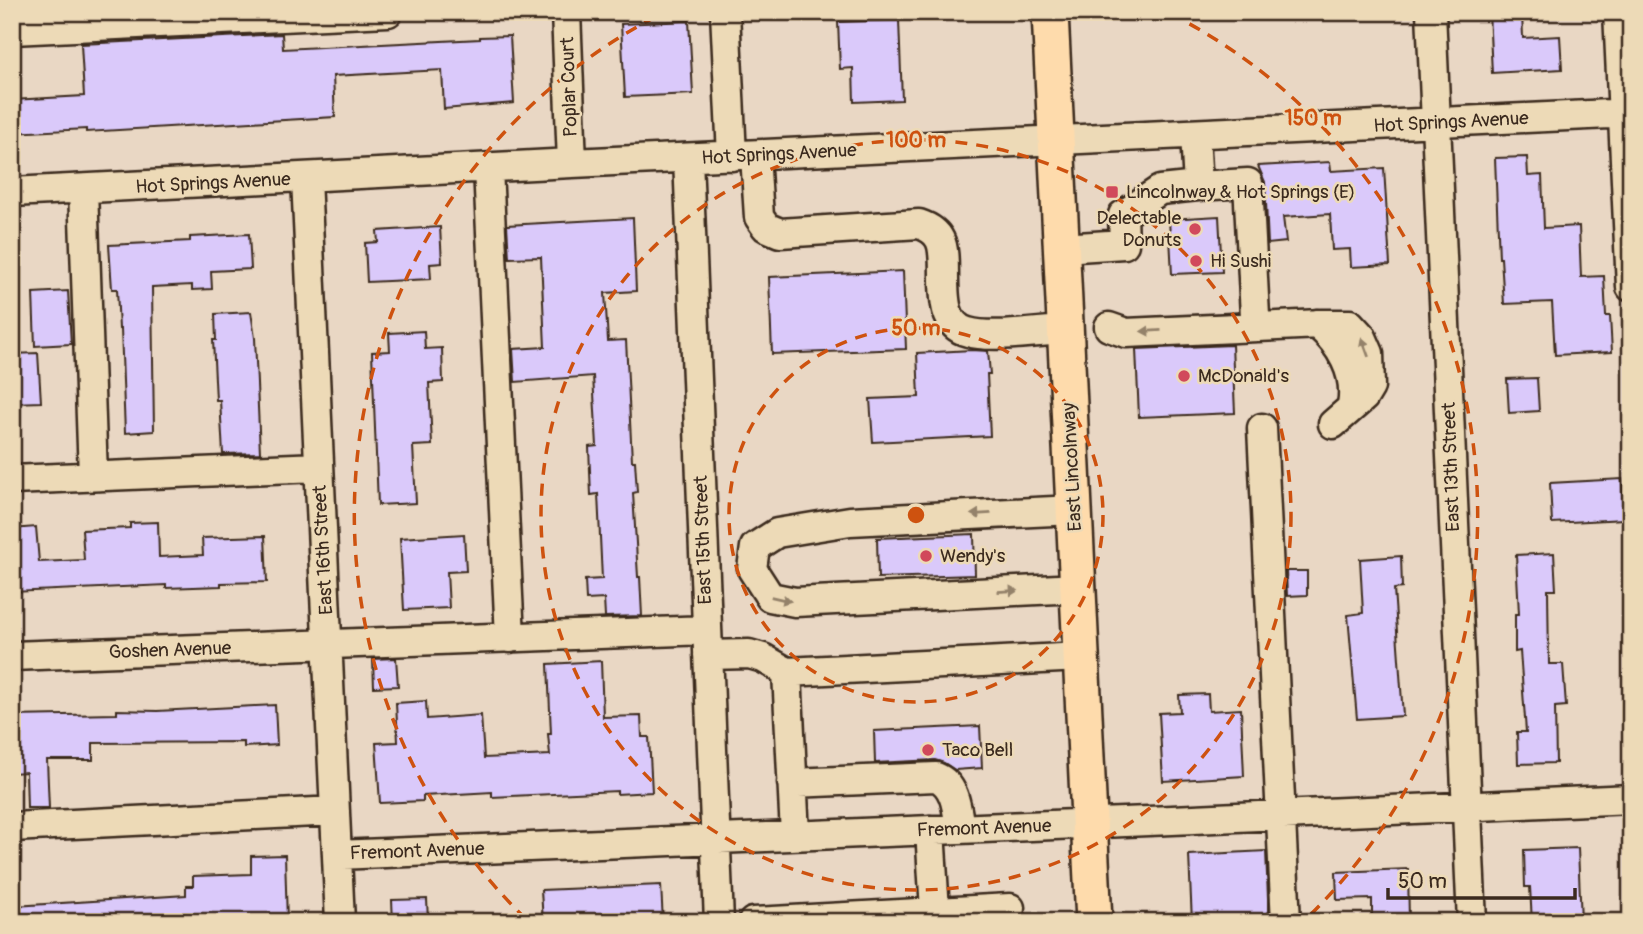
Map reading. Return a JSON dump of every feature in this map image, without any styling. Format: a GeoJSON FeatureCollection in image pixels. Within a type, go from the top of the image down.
{"type":"FeatureCollection","features":[{"type":"Feature","properties":{"kind":"main road","name":"East Lincolnway"},"geometry":{"type":"LineString","coordinates":[[1051,12],[1094,922]]}},
{"type":"Feature","properties":{"kind":"street"},"geometry":{"type":"LineString","coordinates":[[12,30],[388,12]]}},
{"type":"Feature","properties":{"kind":"street","name":"Poplar Court"},"geometry":{"type":"LineString","coordinates":[[566,12],[572,163]]}},
{"type":"Feature","properties":{"kind":"street"},"geometry":{"type":"LineString","coordinates":[[725,12],[743,155],[759,217],[766,227],[780,233],[919,223],[932,229],[941,241],[944,299],[953,323],[965,332],[982,334],[1066,330]]}},
{"type":"Feature","properties":{"kind":"street","name":"East 13th Street"},"geometry":{"type":"LineString","coordinates":[[1431,12],[1472,922]]}},
{"type":"Feature","properties":{"kind":"street"},"geometry":{"type":"LineString","coordinates":[[1618,12],[1627,114],[1631,287]]}},
{"type":"Feature","properties":{"kind":"street","name":"Hot Springs Avenue"},"geometry":{"type":"LineString","coordinates":[[12,192],[1627,114]]}},
{"type":"Feature","properties":{"kind":"street"},"geometry":{"type":"LineString","coordinates":[[1195,134],[1198,186]]}},
{"type":"Feature","properties":{"kind":"street","name":"East 15th Street"},"geometry":{"type":"LineString","coordinates":[[688,158],[719,922]]}},
{"type":"Feature","properties":{"kind":"street"},"geometry":{"type":"LineString","coordinates":[[488,168],[510,638]]}},
{"type":"Feature","properties":{"kind":"street","name":"East 16th Street"},"geometry":{"type":"LineString","coordinates":[[306,178],[340,922]]}},
{"type":"Feature","properties":{"kind":"street"},"geometry":{"type":"LineString","coordinates":[[1062,248],[1124,244],[1123,215],[1160,190],[1248,183],[1255,316]]}},
{"type":"Feature","properties":{"kind":"street"},"geometry":{"type":"LineString","coordinates":[[83,189],[93,476]]}},
{"type":"Feature","properties":{"kind":"street"},"geometry":{"type":"LineString","coordinates":[[1109,327],[1126,332],[1317,324],[1333,338],[1351,371],[1354,393],[1342,416]]}},
{"type":"Feature","properties":{"kind":"street"},"geometry":{"type":"LineString","coordinates":[[1262,428],[1286,922]]}},
{"type":"Feature","properties":{"kind":"street"},"geometry":{"type":"LineString","coordinates":[[12,480],[319,467]]}},
{"type":"Feature","properties":{"kind":"street"},"geometry":{"type":"LineString","coordinates":[[1074,510],[850,521],[777,533],[755,547],[752,569],[770,597],[795,602],[1078,588]]}},
{"type":"Feature","properties":{"kind":"street"},"geometry":{"type":"LineString","coordinates":[[705,570],[752,569]]}},
{"type":"Feature","properties":{"kind":"street","name":"Goshen Avenue"},"geometry":{"type":"LineString","coordinates":[[12,656],[510,638],[708,642],[762,658],[787,672]]}},
{"type":"Feature","properties":{"kind":"street"},"geometry":{"type":"LineString","coordinates":[[795,835],[787,672],[1081,657]]}},
{"type":"Feature","properties":{"kind":"street"},"geometry":{"type":"LineString","coordinates":[[792,783],[936,776],[942,779],[955,799],[960,829]]}},
{"type":"Feature","properties":{"kind":"street","name":"Fremont Avenue"},"geometry":{"type":"LineString","coordinates":[[337,855],[1631,799]]}},
{"type":"Feature","properties":{"kind":"street"},"geometry":{"type":"LineString","coordinates":[[12,827],[335,811]]}},
{"type":"Feature","properties":{"kind":"street"},"geometry":{"type":"LineString","coordinates":[[930,830],[935,911]]}},
{"type":"Feature","properties":{"kind":"street"},"geometry":{"type":"LineString","coordinates":[[753,922],[1010,908]]}},
{"type":"Feature","properties":{"kind":"building"},"geometry":{"type":"Polygon","coordinates":[[[1489,12],[1522,12],[1523,38],[1560,36],[1562,69],[1492,73],[1489,12]]]}},
{"type":"Feature","properties":{"kind":"building"},"geometry":{"type":"Polygon","coordinates":[[[899,20],[902,100],[854,102],[853,68],[840,69],[838,22],[899,20]]]}},
{"type":"Feature","properties":{"kind":"building"},"geometry":{"type":"Polygon","coordinates":[[[689,21],[693,94],[625,97],[621,24],[689,21]]]}},
{"type":"Feature","properties":{"kind":"building"},"geometry":{"type":"Polygon","coordinates":[[[282,34],[283,49],[510,36],[514,103],[444,109],[442,70],[333,76],[335,117],[86,132],[86,129],[12,133],[12,100],[84,96],[81,44],[282,34]]]}},
{"type":"Feature","properties":{"kind":"building"},"geometry":{"type":"Polygon","coordinates":[[[1527,157],[1528,176],[1542,175],[1544,228],[1579,226],[1581,277],[1604,276],[1606,316],[1610,316],[1612,352],[1555,355],[1552,302],[1504,304],[1499,258],[1495,158],[1527,157]]]}},
{"type":"Feature","properties":{"kind":"building"},"geometry":{"type":"Polygon","coordinates":[[[1330,162],[1331,171],[1384,168],[1390,265],[1351,267],[1350,249],[1332,250],[1330,214],[1283,217],[1286,242],[1268,244],[1265,182],[1258,166],[1330,162]]]}},
{"type":"Feature","properties":{"kind":"building"},"geometry":{"type":"Polygon","coordinates":[[[1219,216],[1222,272],[1172,274],[1169,219],[1219,216]]]}},
{"type":"Feature","properties":{"kind":"building"},"geometry":{"type":"Polygon","coordinates":[[[633,218],[636,291],[605,293],[608,341],[626,340],[632,461],[635,461],[637,492],[633,493],[642,616],[605,617],[604,599],[586,600],[585,580],[602,579],[598,494],[591,495],[589,447],[597,446],[593,376],[515,382],[513,349],[545,347],[541,257],[509,258],[507,225],[633,218]]]}},
{"type":"Feature","properties":{"kind":"building"},"geometry":{"type":"Polygon","coordinates":[[[440,227],[442,263],[430,264],[431,279],[367,282],[365,243],[378,242],[377,231],[440,227]]]}},
{"type":"Feature","properties":{"kind":"building"},"geometry":{"type":"Polygon","coordinates":[[[249,234],[251,269],[211,271],[212,289],[192,290],[192,285],[152,287],[154,431],[125,433],[121,329],[117,289],[112,289],[109,245],[190,241],[190,237],[249,234]]]}},
{"type":"Feature","properties":{"kind":"building"},"geometry":{"type":"Polygon","coordinates":[[[903,271],[906,349],[772,354],[769,277],[903,271]]]}},
{"type":"Feature","properties":{"kind":"building"},"geometry":{"type":"Polygon","coordinates":[[[68,291],[71,344],[35,346],[33,293],[68,291]]]}},
{"type":"Feature","properties":{"kind":"building"},"geometry":{"type":"Polygon","coordinates":[[[251,312],[255,338],[260,453],[223,454],[220,400],[216,400],[213,340],[216,340],[215,314],[251,312]]]}},
{"type":"Feature","properties":{"kind":"building"},"geometry":{"type":"Polygon","coordinates":[[[424,331],[425,349],[442,348],[443,382],[429,383],[432,445],[413,446],[416,503],[378,505],[372,352],[390,351],[389,333],[424,331]]]}},
{"type":"Feature","properties":{"kind":"building"},"geometry":{"type":"Polygon","coordinates":[[[1232,345],[1235,413],[1139,417],[1136,349],[1232,345]]]}},
{"type":"Feature","properties":{"kind":"building"},"geometry":{"type":"Polygon","coordinates":[[[988,351],[990,436],[873,442],[870,399],[919,397],[917,353],[988,351]]]}},
{"type":"Feature","properties":{"kind":"building"},"geometry":{"type":"Polygon","coordinates":[[[38,353],[41,402],[12,403],[12,354],[38,353]]]}},
{"type":"Feature","properties":{"kind":"building"},"geometry":{"type":"Polygon","coordinates":[[[1537,378],[1539,411],[1509,413],[1507,379],[1537,378]]]}},
{"type":"Feature","properties":{"kind":"building"},"geometry":{"type":"Polygon","coordinates":[[[1622,479],[1624,519],[1552,523],[1550,483],[1622,479]]]}},
{"type":"Feature","properties":{"kind":"building"},"geometry":{"type":"Polygon","coordinates":[[[158,522],[159,557],[203,555],[202,538],[265,536],[267,582],[221,583],[221,586],[166,588],[166,585],[12,592],[12,529],[36,527],[39,562],[84,560],[82,530],[130,528],[130,523],[158,522]]]}},
{"type":"Feature","properties":{"kind":"building"},"geometry":{"type":"Polygon","coordinates":[[[464,534],[466,571],[447,572],[449,608],[404,610],[400,538],[464,534]]]}},
{"type":"Feature","properties":{"kind":"building","name":"Wendy's"},"geometry":{"type":"Polygon","coordinates":[[[974,534],[975,575],[878,578],[877,538],[974,534]]]}},
{"type":"Feature","properties":{"kind":"building"},"geometry":{"type":"Polygon","coordinates":[[[1554,553],[1556,590],[1548,590],[1549,664],[1563,664],[1566,706],[1555,707],[1556,763],[1518,764],[1517,732],[1526,732],[1520,651],[1515,652],[1515,614],[1519,614],[1516,555],[1554,553]]]}},
{"type":"Feature","properties":{"kind":"building"},"geometry":{"type":"Polygon","coordinates":[[[1401,556],[1402,588],[1394,589],[1403,716],[1357,719],[1348,615],[1363,613],[1360,559],[1401,556]]]}},
{"type":"Feature","properties":{"kind":"building"},"geometry":{"type":"Polygon","coordinates":[[[1286,571],[1307,571],[1307,595],[1287,596],[1286,571]]]}},
{"type":"Feature","properties":{"kind":"building"},"geometry":{"type":"Polygon","coordinates":[[[396,658],[398,686],[374,687],[373,659],[396,658]]]}},
{"type":"Feature","properties":{"kind":"building"},"geometry":{"type":"Polygon","coordinates":[[[601,661],[603,717],[641,716],[642,737],[649,737],[652,792],[492,797],[492,792],[423,796],[423,801],[380,803],[376,743],[398,742],[396,703],[426,701],[427,719],[481,715],[484,758],[550,755],[548,664],[601,661]]]}},
{"type":"Feature","properties":{"kind":"building"},"geometry":{"type":"Polygon","coordinates":[[[1208,694],[1209,711],[1241,709],[1244,776],[1163,781],[1159,713],[1180,712],[1179,695],[1208,694]]]}},
{"type":"Feature","properties":{"kind":"building"},"geometry":{"type":"Polygon","coordinates":[[[275,705],[277,745],[244,747],[244,742],[93,743],[93,760],[47,760],[49,808],[27,808],[26,772],[12,773],[12,716],[117,714],[117,710],[157,711],[275,705]]]}},
{"type":"Feature","properties":{"kind":"building","name":"Taco Bell"},"geometry":{"type":"Polygon","coordinates":[[[980,726],[982,768],[955,770],[935,760],[875,763],[874,731],[980,726]]]}},
{"type":"Feature","properties":{"kind":"building"},"geometry":{"type":"Polygon","coordinates":[[[1578,848],[1581,922],[1532,922],[1530,887],[1525,887],[1524,850],[1578,848]]]}},
{"type":"Feature","properties":{"kind":"building"},"geometry":{"type":"Polygon","coordinates":[[[1266,851],[1269,922],[1192,922],[1189,855],[1266,851]]]}},
{"type":"Feature","properties":{"kind":"building"},"geometry":{"type":"Polygon","coordinates":[[[285,855],[287,922],[15,922],[15,906],[186,895],[186,886],[193,886],[193,876],[251,874],[251,856],[285,855]]]}},
{"type":"Feature","properties":{"kind":"building"},"geometry":{"type":"Polygon","coordinates":[[[1408,869],[1409,922],[1372,922],[1372,899],[1337,900],[1336,872],[1408,869]]]}},
{"type":"Feature","properties":{"kind":"building"},"geometry":{"type":"Polygon","coordinates":[[[661,885],[663,922],[543,922],[541,890],[661,885]]]}},
{"type":"Feature","properties":{"kind":"building"},"geometry":{"type":"Polygon","coordinates":[[[427,899],[428,922],[393,922],[392,900],[427,899]]]}},
{"type":"Feature","properties":{"kind":"place","name":"Lincolnway & Hot Springs (E)"},"geometry":{"type":"Point","coordinates":[1112,192]}},
{"type":"Feature","properties":{"kind":"place","name":"Delectable Donuts"},"geometry":{"type":"Point","coordinates":[1195,229]}},
{"type":"Feature","properties":{"kind":"place","name":"Hi Sushi"},"geometry":{"type":"Point","coordinates":[1196,261]}},
{"type":"Feature","properties":{"kind":"place","name":"McDonald's"},"geometry":{"type":"Point","coordinates":[1184,376]}},
{"type":"Feature","properties":{"kind":"place","name":"Wendy's"},"geometry":{"type":"Point","coordinates":[926,556]}},
{"type":"Feature","properties":{"kind":"place","name":"Taco Bell"},"geometry":{"type":"Point","coordinates":[928,750]}}]}
